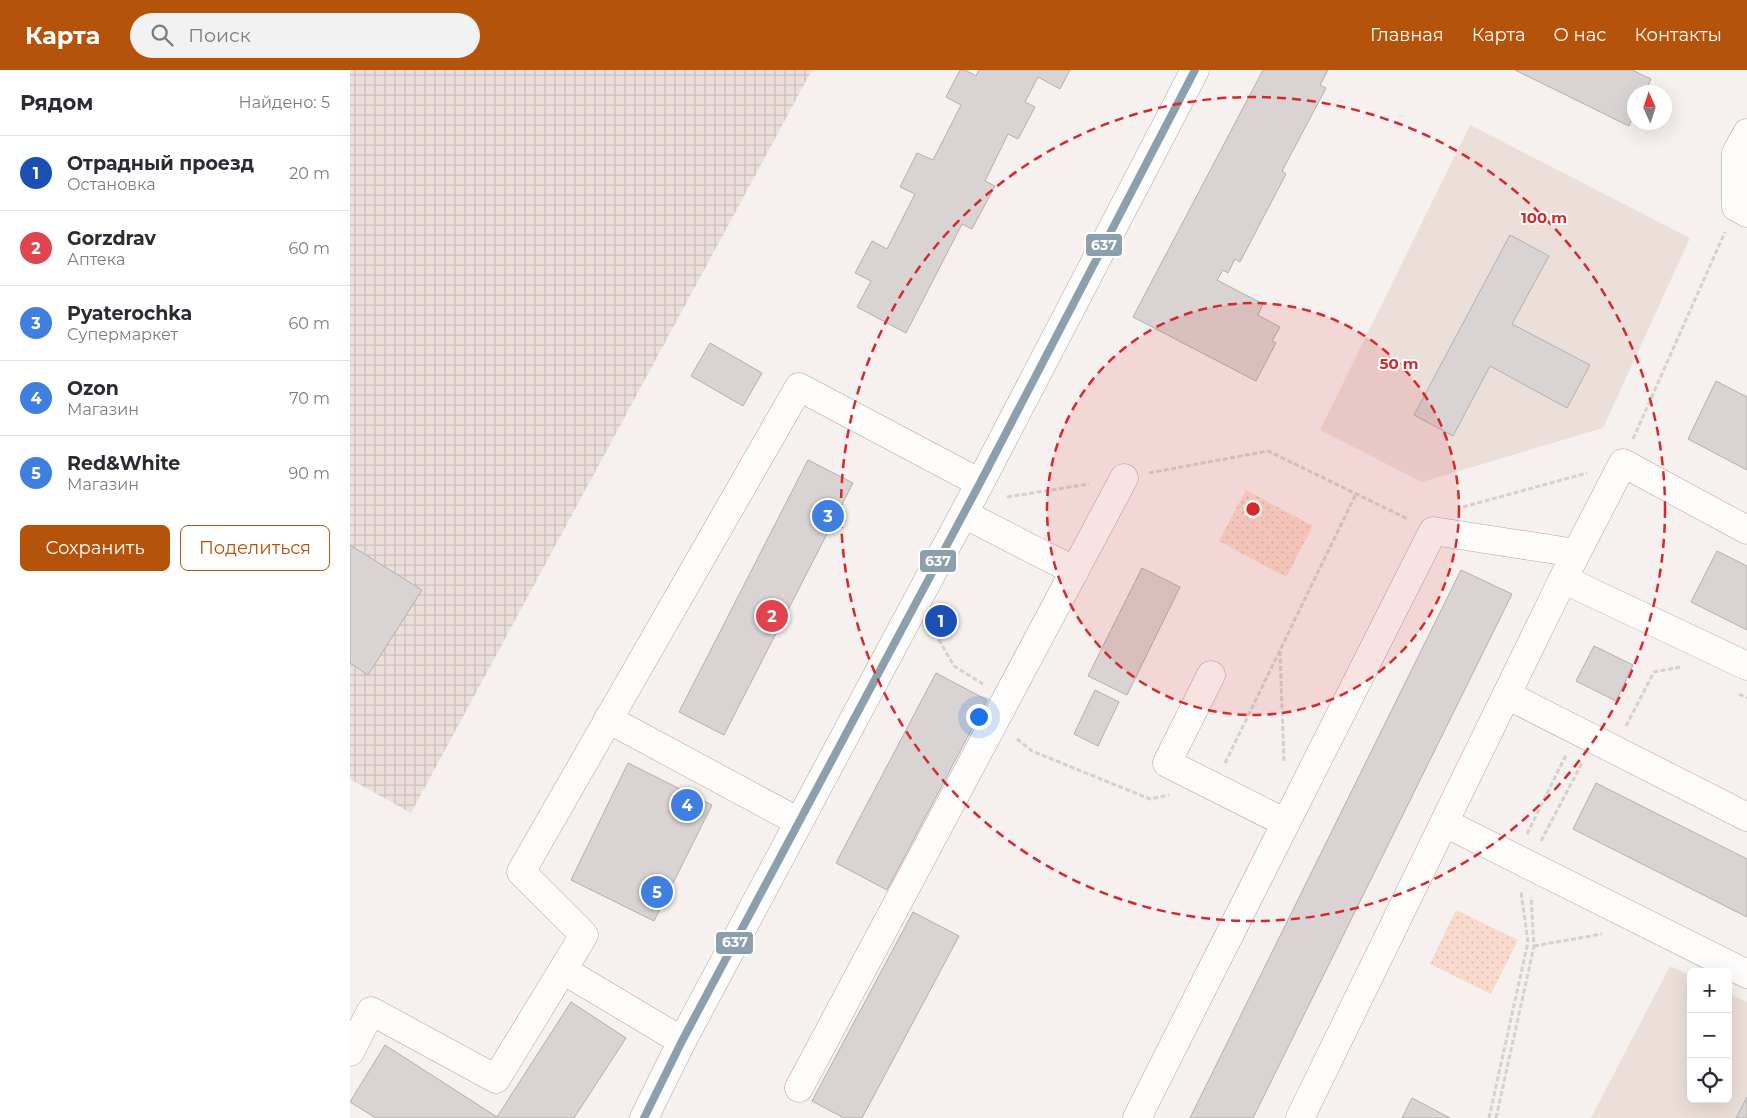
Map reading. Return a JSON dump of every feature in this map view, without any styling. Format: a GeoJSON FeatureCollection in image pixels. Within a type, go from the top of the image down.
{"type":"FeatureCollection","features":[{"type":"Feature","properties":{"kind":"street"},"geometry":{"type":"LineString","coordinates":[[647,1117],[682,1041],[964,514],[1195,70]]}},
{"type":"Feature","properties":{"kind":"street"},"geometry":{"type":"LineString","coordinates":[[1741,210],[1736,153],[1747,133]]}},
{"type":"Feature","properties":{"kind":"street"},"geometry":{"type":"LineString","coordinates":[[350,1052],[371,1011],[496,1079],[584,935],[521,872],[799,386],[980,483]]}},
{"type":"Feature","properties":{"kind":"street"},"geometry":{"type":"LineString","coordinates":[[1300,1118],[1576,552],[1623,463],[1747,530]]}},
{"type":"Feature","properties":{"kind":"street"},"geometry":{"type":"LineString","coordinates":[[799,1088],[1124,478]]}},
{"type":"Feature","properties":{"kind":"street"},"geometry":{"type":"LineString","coordinates":[[964,514],[1075,570]]}},
{"type":"Feature","properties":{"kind":"street"},"geometry":{"type":"LineString","coordinates":[[1137,1118],[1433,531],[1576,552]]}},
{"type":"Feature","properties":{"kind":"street"},"geometry":{"type":"LineString","coordinates":[[1563,579],[1747,666]]}},
{"type":"Feature","properties":{"kind":"street"},"geometry":{"type":"LineString","coordinates":[[1211,674],[1167,763],[1286,823]]}},
{"type":"Feature","properties":{"kind":"street"},"geometry":{"type":"LineString","coordinates":[[1507,695],[1747,816]]}},
{"type":"Feature","properties":{"kind":"street"},"geometry":{"type":"LineString","coordinates":[[608,719],[799,822]]}},
{"type":"Feature","properties":{"kind":"street"},"geometry":{"type":"LineString","coordinates":[[1445,824],[1747,974]]}},
{"type":"Feature","properties":{"kind":"street"},"geometry":{"type":"LineString","coordinates":[[563,970],[682,1041]]}},
{"type":"Feature","properties":{"kind":"path"},"geometry":{"type":"LineString","coordinates":[[1459,508],[1623,463],[1741,210]]}},
{"type":"Feature","properties":{"kind":"path"},"geometry":{"type":"LineString","coordinates":[[1007,497],[1124,478],[1268,451],[1433,531]]}},
{"type":"Feature","properties":{"kind":"path"},"geometry":{"type":"LineString","coordinates":[[935,632],[954,666],[1001,711],[1032,751],[1150,800],[1214,786],[1356,494]]}},
{"type":"Feature","properties":{"kind":"path"},"geometry":{"type":"LineString","coordinates":[[1280,649],[1284,765]]}},
{"type":"Feature","properties":{"kind":"path"},"geometry":{"type":"LineString","coordinates":[[1489,1118],[1528,942],[1522,862],[1595,740],[1654,672],[1683,666]]}},
{"type":"Feature","properties":{"kind":"path"},"geometry":{"type":"LineString","coordinates":[[1731,690],[1747,698]]}},
{"type":"Feature","properties":{"kind":"path"},"geometry":{"type":"LineString","coordinates":[[1496,1118],[1534,946],[1522,862],[1595,740]]}},
{"type":"Feature","properties":{"kind":"path"},"geometry":{"type":"LineString","coordinates":[[1534,946],[1649,925]]}},
{"type":"Feature","properties":{"kind":"shaded area"},"geometry":{"type":"Polygon","coordinates":[[[350,70],[812,70],[411,813],[350,779],[350,70]]]}},
{"type":"Feature","properties":{"kind":"shaded area"},"geometry":{"type":"Polygon","coordinates":[[[1470,125],[1690,238],[1603,428],[1422,482],[1320,430],[1470,125]]]}},
{"type":"Feature","properties":{"kind":"shaded area"},"geometry":{"type":"Polygon","coordinates":[[[1246,490],[1313,526],[1286,577],[1219,541],[1246,490]]]}},
{"type":"Feature","properties":{"kind":"shaded area"},"geometry":{"type":"Polygon","coordinates":[[[1456,910],[1518,940],[1491,994],[1430,964],[1456,910]]]}},
{"type":"Feature","properties":{"kind":"shaded area"},"geometry":{"type":"Polygon","coordinates":[[[1670,966],[1687,974],[1687,1103],[1732,1103],[1732,995],[1747,1002],[1747,1118],[1591,1118],[1670,966]]]}},
{"type":"Feature","properties":{"kind":"building"},"geometry":{"type":"Polygon","coordinates":[[[960,70],[965,70],[976,76],[979,70],[1070,70],[1060,89],[1038,77],[1025,102],[1035,107],[1018,139],[1008,134],[985,181],[995,186],[972,229],[962,224],[906,333],[857,307],[871,281],[855,273],[872,241],[887,249],[915,194],[900,187],[917,153],[933,160],[961,105],[946,97],[960,70]]]}},
{"type":"Feature","properties":{"kind":"building"},"geometry":{"type":"Polygon","coordinates":[[[1263,70],[1328,70],[1320,85],[1326,88],[1282,171],[1286,174],[1240,262],[1235,259],[1228,273],[1223,270],[1217,280],[1263,304],[1258,315],[1280,327],[1272,341],[1276,343],[1256,381],[1133,317],[1263,70]]]}},
{"type":"Feature","properties":{"kind":"building"},"geometry":{"type":"Polygon","coordinates":[[[1515,70],[1632,70],[1651,79],[1648,85],[1627,85],[1627,125],[1515,70]]]}},
{"type":"Feature","properties":{"kind":"building"},"geometry":{"type":"Polygon","coordinates":[[[1510,235],[1549,256],[1512,324],[1590,365],[1567,408],[1490,366],[1453,436],[1414,415],[1510,235]]]}},
{"type":"Feature","properties":{"kind":"building"},"geometry":{"type":"Polygon","coordinates":[[[710,343],[762,373],[743,406],[691,376],[710,343]]]}},
{"type":"Feature","properties":{"kind":"building"},"geometry":{"type":"Polygon","coordinates":[[[1716,381],[1747,397],[1747,470],[1688,439],[1716,381]]]}},
{"type":"Feature","properties":{"kind":"building"},"geometry":{"type":"Polygon","coordinates":[[[808,460],[853,483],[724,735],[679,712],[808,460]]]}},
{"type":"Feature","properties":{"kind":"building"},"geometry":{"type":"Polygon","coordinates":[[[350,545],[422,590],[368,675],[350,663],[350,545]]]}},
{"type":"Feature","properties":{"kind":"building"},"geometry":{"type":"Polygon","coordinates":[[[1717,551],[1747,566],[1747,630],[1691,602],[1717,551]]]}},
{"type":"Feature","properties":{"kind":"building"},"geometry":{"type":"Polygon","coordinates":[[[1142,568],[1180,587],[1127,695],[1088,676],[1142,568]]]}},
{"type":"Feature","properties":{"kind":"building"},"geometry":{"type":"Polygon","coordinates":[[[1461,570],[1512,594],[1253,1118],[1190,1118],[1461,570]]]}},
{"type":"Feature","properties":{"kind":"building"},"geometry":{"type":"Polygon","coordinates":[[[1594,646],[1633,665],[1616,701],[1576,681],[1594,646]]]}},
{"type":"Feature","properties":{"kind":"building"},"geometry":{"type":"Polygon","coordinates":[[[936,673],[987,700],[887,890],[836,863],[936,673]]]}},
{"type":"Feature","properties":{"kind":"building"},"geometry":{"type":"Polygon","coordinates":[[[1095,690],[1119,702],[1098,746],[1074,734],[1095,690]]]}},
{"type":"Feature","properties":{"kind":"building"},"geometry":{"type":"Polygon","coordinates":[[[628,763],[712,805],[654,921],[571,880],[628,763]]]}},
{"type":"Feature","properties":{"kind":"building"},"geometry":{"type":"Polygon","coordinates":[[[1596,783],[1747,859],[1747,917],[1573,829],[1596,783]]]}},
{"type":"Feature","properties":{"kind":"building"},"geometry":{"type":"Polygon","coordinates":[[[913,912],[959,936],[862,1118],[844,1118],[812,1101],[913,912]]]}},
{"type":"Feature","properties":{"kind":"building"},"geometry":{"type":"Polygon","coordinates":[[[571,1002],[626,1038],[574,1118],[376,1118],[350,1102],[385,1045],[497,1117],[571,1002]]]}},
{"type":"Feature","properties":{"kind":"building"},"geometry":{"type":"Polygon","coordinates":[[[1747,1097],[1747,1118],[1736,1118],[1747,1097]]]}},
{"type":"Feature","properties":{"kind":"building"},"geometry":{"type":"Polygon","coordinates":[[[1412,1098],[1450,1118],[1402,1118],[1412,1098]]]}},
{"type":"Feature","properties":{"kind":"transit line","name":"637"},"geometry":{"type":"LineString","coordinates":[[644,1118],[682,1041],[980,483],[1195,70]]}},
{"type":"Feature","properties":{"kind":"place","name":"Pyaterochka"},"geometry":{"type":"Point","coordinates":[828,516]}},
{"type":"Feature","properties":{"kind":"place","name":"Gorzdrav"},"geometry":{"type":"Point","coordinates":[772,616]}},
{"type":"Feature","properties":{"kind":"place","name":"Отрадный проезд"},"geometry":{"type":"Point","coordinates":[941,621]}},
{"type":"Feature","properties":{"kind":"place","name":"Ozon"},"geometry":{"type":"Point","coordinates":[687,805]}},
{"type":"Feature","properties":{"kind":"place","name":"Red&White"},"geometry":{"type":"Point","coordinates":[657,892]}}]}
